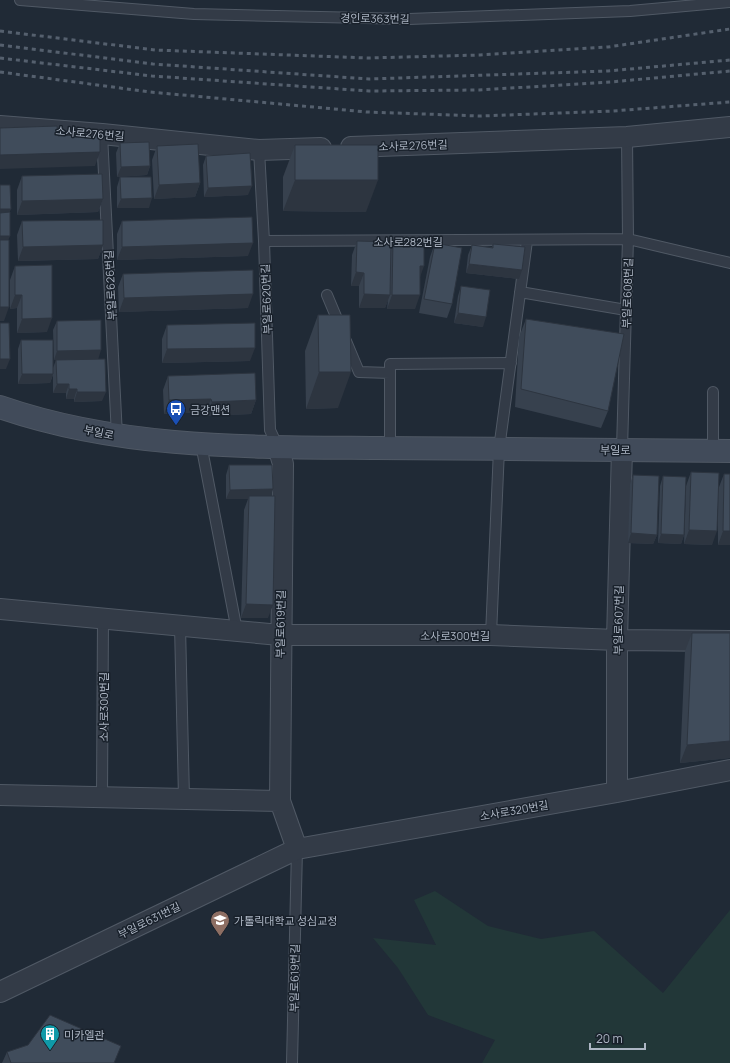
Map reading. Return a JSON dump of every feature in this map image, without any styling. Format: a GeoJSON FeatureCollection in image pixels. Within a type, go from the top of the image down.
{"type":"FeatureCollection","features":[{"type":"Feature","properties":{"kind":"street","name":"소사로276번길"},"geometry":{"type":"LineString","coordinates":[[0,126],[102,134],[259,150],[627,137],[730,127]]}},
{"type":"Feature","properties":{"kind":"street","name":"부일로"},"geometry":{"type":"LineString","coordinates":[[0,407],[26,416],[117,436],[202,444],[278,447],[722,451]]}},
{"type":"Feature","properties":{"kind":"street","name":"부일로619번길"},"geometry":{"type":"LineString","coordinates":[[278,447],[283,464],[280,635],[280,801],[297,849]]}},
{"type":"Feature","properties":{"kind":"street","name":"부일로607번길"},"geometry":{"type":"LineString","coordinates":[[617,792],[617,640],[622,449]]}},
{"type":"Feature","properties":{"kind":"street","name":"소사로300번길"},"geometry":{"type":"LineString","coordinates":[[0,609],[280,635],[491,635],[617,640],[730,642]]}},
{"type":"Feature","properties":{"kind":"street","name":"소사로320번길"},"geometry":{"type":"LineString","coordinates":[[297,849],[617,792],[730,770]]}},
{"type":"Feature","properties":{"kind":"street"},"geometry":{"type":"LineString","coordinates":[[0,795],[280,801]]}},
{"type":"Feature","properties":{"kind":"street","name":"부일로631번길"},"geometry":{"type":"LineString","coordinates":[[0,992],[297,849]]}},
{"type":"Feature","properties":{"kind":"lane","name":"경인로363번길"},"geometry":{"type":"LineString","coordinates":[[20,0],[194,14],[409,18],[630,11],[730,2]]}},
{"type":"Feature","properties":{"kind":"lane","name":"부일로626번길"},"geometry":{"type":"LineString","coordinates":[[102,134],[117,436]]}},
{"type":"Feature","properties":{"kind":"lane","name":"부일로608번길"},"geometry":{"type":"LineString","coordinates":[[622,449],[628,239],[627,137]]}},
{"type":"Feature","properties":{"kind":"lane","name":"부일로620번길"},"geometry":{"type":"LineString","coordinates":[[259,150],[264,242],[270,430],[278,447]]}},
{"type":"Feature","properties":{"kind":"lane","name":"소사로282번길"},"geometry":{"type":"LineString","coordinates":[[264,242],[628,239],[730,263]]}},
{"type":"Feature","properties":{"kind":"lane"},"geometry":{"type":"LineString","coordinates":[[491,635],[499,449],[527,241]]}},
{"type":"Feature","properties":{"kind":"lane"},"geometry":{"type":"LineString","coordinates":[[520,292],[626,310]]}},
{"type":"Feature","properties":{"kind":"lane"},"geometry":{"type":"LineString","coordinates":[[327,295],[359,372],[390,373]]}},
{"type":"Feature","properties":{"kind":"lane"},"geometry":{"type":"LineString","coordinates":[[390,448],[390,364],[511,363]]}},
{"type":"Feature","properties":{"kind":"lane"},"geometry":{"type":"LineString","coordinates":[[713,392],[722,451]]}},
{"type":"Feature","properties":{"kind":"lane"},"geometry":{"type":"LineString","coordinates":[[202,444],[237,631]]}},
{"type":"Feature","properties":{"kind":"lane","name":"소사로300번길"},"geometry":{"type":"LineString","coordinates":[[102,796],[103,619]]}},
{"type":"Feature","properties":{"kind":"lane"},"geometry":{"type":"LineString","coordinates":[[180,626],[184,798]]}},
{"type":"Feature","properties":{"kind":"lane","name":"부일로619번길"},"geometry":{"type":"LineString","coordinates":[[292,1063],[297,849]]}},
{"type":"Feature","properties":{"kind":"green space"},"geometry":{"type":"Polygon","coordinates":[[[435,891],[488,926],[541,939],[594,931],[663,993],[730,910],[730,1063],[482,1063],[495,1040],[428,1015],[398,968],[373,938],[436,945],[414,900],[435,891]]]}},
{"type":"Feature","properties":{"kind":"building"},"geometry":{"type":"Polygon","coordinates":[[[57,126],[58,136],[100,134],[100,152],[0,155],[0,128],[57,126]]]}},
{"type":"Feature","properties":{"kind":"building"},"geometry":{"type":"Polygon","coordinates":[[[149,142],[150,166],[121,167],[120,143],[149,142]]]}},
{"type":"Feature","properties":{"kind":"building"},"geometry":{"type":"Polygon","coordinates":[[[198,144],[200,183],[159,185],[157,146],[198,144]]]}},
{"type":"Feature","properties":{"kind":"building"},"geometry":{"type":"Polygon","coordinates":[[[295,145],[378,145],[378,180],[295,180],[295,145]]]}},
{"type":"Feature","properties":{"kind":"building"},"geometry":{"type":"Polygon","coordinates":[[[250,153],[252,186],[208,188],[206,156],[250,153]]]}},
{"type":"Feature","properties":{"kind":"building"},"geometry":{"type":"Polygon","coordinates":[[[102,174],[103,199],[22,201],[22,176],[102,174]]]}},
{"type":"Feature","properties":{"kind":"building"},"geometry":{"type":"Polygon","coordinates":[[[120,177],[151,177],[152,198],[121,199],[120,177]]]}},
{"type":"Feature","properties":{"kind":"building"},"geometry":{"type":"Polygon","coordinates":[[[0,185],[10,185],[11,209],[0,209],[0,185]]]}},
{"type":"Feature","properties":{"kind":"building"},"geometry":{"type":"Polygon","coordinates":[[[10,212],[10,236],[0,236],[0,213],[10,212]]]}},
{"type":"Feature","properties":{"kind":"building"},"geometry":{"type":"Polygon","coordinates":[[[252,217],[253,243],[122,247],[122,221],[252,217]]]}},
{"type":"Feature","properties":{"kind":"building"},"geometry":{"type":"Polygon","coordinates":[[[103,220],[103,245],[23,247],[22,221],[103,220]]]}},
{"type":"Feature","properties":{"kind":"building"},"geometry":{"type":"Polygon","coordinates":[[[0,240],[9,240],[9,307],[0,307],[0,240]]]}},
{"type":"Feature","properties":{"kind":"building"},"geometry":{"type":"Polygon","coordinates":[[[357,241],[391,242],[390,295],[364,294],[364,273],[356,272],[357,241]]]}},
{"type":"Feature","properties":{"kind":"building"},"geometry":{"type":"Polygon","coordinates":[[[393,241],[424,241],[424,266],[420,266],[420,295],[392,295],[393,241]]]}},
{"type":"Feature","properties":{"kind":"building"},"geometry":{"type":"Polygon","coordinates":[[[435,243],[462,248],[452,304],[424,299],[435,243]]]}},
{"type":"Feature","properties":{"kind":"building"},"geometry":{"type":"Polygon","coordinates":[[[493,244],[525,247],[522,270],[469,264],[472,245],[493,248],[493,244]]]}},
{"type":"Feature","properties":{"kind":"building"},"geometry":{"type":"Polygon","coordinates":[[[52,265],[52,318],[22,319],[22,295],[15,295],[15,266],[52,265]]]}},
{"type":"Feature","properties":{"kind":"building"},"geometry":{"type":"Polygon","coordinates":[[[253,270],[253,294],[124,298],[123,274],[253,270]]]}},
{"type":"Feature","properties":{"kind":"building"},"geometry":{"type":"Polygon","coordinates":[[[461,286],[490,290],[486,317],[458,313],[461,286]]]}},
{"type":"Feature","properties":{"kind":"building"},"geometry":{"type":"Polygon","coordinates":[[[318,315],[350,315],[351,372],[319,372],[318,315]]]}},
{"type":"Feature","properties":{"kind":"building"},"geometry":{"type":"Polygon","coordinates":[[[526,319],[624,334],[608,411],[521,389],[526,319]]]}},
{"type":"Feature","properties":{"kind":"building"},"geometry":{"type":"Polygon","coordinates":[[[101,320],[101,350],[57,351],[57,321],[101,320]]]}},
{"type":"Feature","properties":{"kind":"building"},"geometry":{"type":"Polygon","coordinates":[[[0,323],[9,323],[10,359],[0,359],[0,323]]]}},
{"type":"Feature","properties":{"kind":"building"},"geometry":{"type":"Polygon","coordinates":[[[255,323],[255,348],[167,349],[167,325],[255,323]]]}},
{"type":"Feature","properties":{"kind":"building"},"geometry":{"type":"Polygon","coordinates":[[[21,340],[53,340],[53,374],[22,374],[21,340]]]}},
{"type":"Feature","properties":{"kind":"building"},"geometry":{"type":"Polygon","coordinates":[[[105,359],[106,392],[77,392],[77,389],[69,389],[69,384],[57,384],[56,360],[105,359]]]}},
{"type":"Feature","properties":{"kind":"building"},"geometry":{"type":"Polygon","coordinates":[[[255,373],[256,400],[212,402],[211,399],[169,400],[168,376],[255,373]]]}},
{"type":"Feature","properties":{"kind":"building"},"geometry":{"type":"Polygon","coordinates":[[[229,465],[272,465],[273,489],[230,490],[229,465]]]}},
{"type":"Feature","properties":{"kind":"building"},"geometry":{"type":"Polygon","coordinates":[[[691,472],[719,473],[717,531],[689,530],[691,472]]]}},
{"type":"Feature","properties":{"kind":"building"},"geometry":{"type":"Polygon","coordinates":[[[724,474],[730,474],[730,531],[723,531],[724,474]]]}},
{"type":"Feature","properties":{"kind":"building"},"geometry":{"type":"Polygon","coordinates":[[[633,475],[659,476],[657,535],[631,533],[633,475]]]}},
{"type":"Feature","properties":{"kind":"building"},"geometry":{"type":"Polygon","coordinates":[[[663,476],[686,477],[684,535],[661,534],[663,476]]]}},
{"type":"Feature","properties":{"kind":"building"},"geometry":{"type":"Polygon","coordinates":[[[249,496],[275,496],[273,605],[246,604],[249,496]]]}},
{"type":"Feature","properties":{"kind":"building"},"geometry":{"type":"Polygon","coordinates":[[[692,633],[730,633],[730,741],[687,745],[692,633]]]}},
{"type":"Feature","properties":{"kind":"building"},"geometry":{"type":"Polygon","coordinates":[[[50,1015],[121,1046],[114,1063],[11,1063],[7,1052],[28,1045],[50,1015]]]}},
{"type":"Feature","properties":{"kind":"railway"},"geometry":{"type":"LineString","coordinates":[[0,31],[155,50],[368,58],[480,55],[608,47],[730,29]]}},
{"type":"Feature","properties":{"kind":"railway"},"geometry":{"type":"LineString","coordinates":[[0,45],[153,64],[369,79],[608,71],[730,60]]}},
{"type":"Feature","properties":{"kind":"railway"},"geometry":{"type":"LineString","coordinates":[[0,58],[152,76],[369,91],[479,90],[611,82],[730,71]]}},
{"type":"Feature","properties":{"kind":"railway"},"geometry":{"type":"LineString","coordinates":[[0,72],[150,92],[367,112],[480,116],[613,111],[730,102]]}},
{"type":"Feature","properties":{"kind":"place","name":"금강맨션"},"geometry":{"type":"Point","coordinates":[176,426]}},
{"type":"Feature","properties":{"kind":"place","name":"가톨릭대학교 성심교정"},"geometry":{"type":"Point","coordinates":[220,937]}},
{"type":"Feature","properties":{"kind":"place","name":"미카엘관"},"geometry":{"type":"Point","coordinates":[50,1051]}}]}
